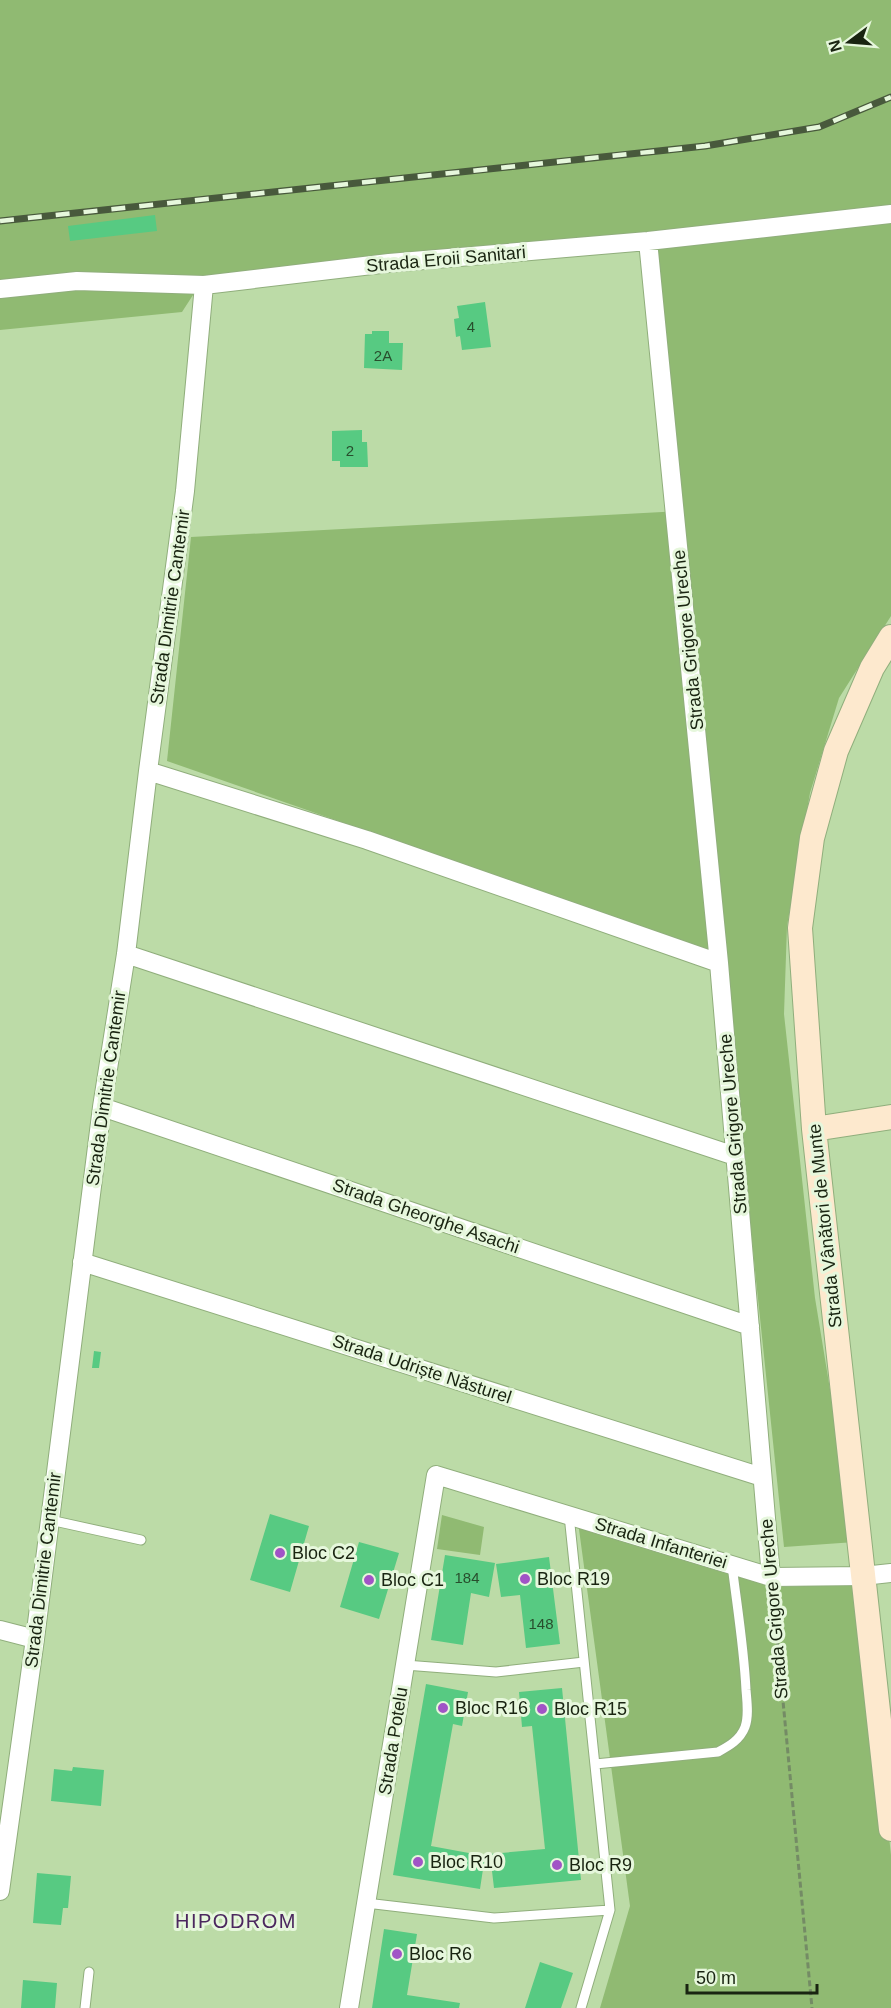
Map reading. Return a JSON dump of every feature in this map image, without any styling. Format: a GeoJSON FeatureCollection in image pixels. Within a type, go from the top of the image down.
{"type":"FeatureCollection","features":[{"type":"Feature","properties":{"kind":"street","name":"Strada Eroii Sanitari"},"geometry":{"type":"LineString","coordinates":[[0,289],[77,281],[204,285],[389,263],[648,241],[891,214]]}},
{"type":"Feature","properties":{"kind":"street","name":"Strada Grigore Ureche"},"geometry":{"type":"LineString","coordinates":[[648,241],[719,963],[771,1577]]}},
{"type":"Feature","properties":{"kind":"street","name":"Strada Dimitrie Cantemir"},"geometry":{"type":"LineString","coordinates":[[0,1891],[35,1639],[102,1107],[126,954],[185,491],[204,285]]}},
{"type":"Feature","properties":{"kind":"street","name":"Strada Vânători de Munte"},"geometry":{"type":"LineString","coordinates":[[891,637],[872,668],[836,751],[812,838],[800,928],[814,1129],[891,1829]]}},
{"type":"Feature","properties":{"kind":"street"},"geometry":{"type":"LineString","coordinates":[[148,771],[367,840],[719,963]]}},
{"type":"Feature","properties":{"kind":"street"},"geometry":{"type":"LineString","coordinates":[[126,954],[735,1156]]}},
{"type":"Feature","properties":{"kind":"street","name":"Strada Gheorghe Asachi"},"geometry":{"type":"LineString","coordinates":[[102,1107],[750,1326]]}},
{"type":"Feature","properties":{"kind":"street"},"geometry":{"type":"LineString","coordinates":[[814,1129],[891,1117]]}},
{"type":"Feature","properties":{"kind":"street","name":"Strada Udriște Năsturel"},"geometry":{"type":"LineString","coordinates":[[82,1262],[762,1477]]}},
{"type":"Feature","properties":{"kind":"street","name":"Strada Infanteriei"},"geometry":{"type":"LineString","coordinates":[[436,1475],[771,1577],[863,1576],[891,1573]]}},
{"type":"Feature","properties":{"kind":"street","name":"Strada Potelu"},"geometry":{"type":"LineString","coordinates":[[349,2008],[436,1475]]}},
{"type":"Feature","properties":{"kind":"street"},"geometry":{"type":"LineString","coordinates":[[0,1630],[35,1639]]}},
{"type":"Feature","properties":{"kind":"lane"},"geometry":{"type":"LineString","coordinates":[[568,1515],[610,1910],[581,2008]]}},
{"type":"Feature","properties":{"kind":"lane"},"geometry":{"type":"LineString","coordinates":[[50,1520],[141,1540]]}},
{"type":"Feature","properties":{"kind":"lane"},"geometry":{"type":"LineString","coordinates":[[595,1764],[718,1752],[730,1746],[739,1737],[745,1728],[747,1713],[745,1669],[732,1565]]}},
{"type":"Feature","properties":{"kind":"lane"},"geometry":{"type":"LineString","coordinates":[[405,1665],[496,1672],[584,1662]]}},
{"type":"Feature","properties":{"kind":"lane"},"geometry":{"type":"LineString","coordinates":[[366,1903],[494,1918],[610,1910]]}},
{"type":"Feature","properties":{"kind":"lane"},"geometry":{"type":"LineString","coordinates":[[85,2008],[89,1972]]}},
{"type":"Feature","properties":{"kind":"path","name":"Strada Grigore Ureche"},"geometry":{"type":"LineString","coordinates":[[771,1577],[812,2008]]}},
{"type":"Feature","properties":{"kind":"green space"},"geometry":{"type":"Polygon","coordinates":[[[0,0],[891,0],[891,616],[839,698],[810,793],[787,926],[784,1014],[815,1298],[855,1542],[784,1547],[722,955],[167,761],[191,537],[681,511],[647,237],[204,278],[182,312],[0,330],[0,0]]]}},
{"type":"Feature","properties":{"kind":"green space"},"geometry":{"type":"Polygon","coordinates":[[[442,1515],[484,1527],[480,1555],[437,1549],[442,1515]]]}},
{"type":"Feature","properties":{"kind":"green space"},"geometry":{"type":"Polygon","coordinates":[[[578,1522],[776,1587],[862,1584],[891,1855],[891,2008],[600,2008],[630,1906],[578,1522]]]}},
{"type":"Feature","properties":{"kind":"building"},"geometry":{"type":"Polygon","coordinates":[[[155,215],[157,231],[70,241],[68,226],[155,215]]]}},
{"type":"Feature","properties":{"kind":"building"},"geometry":{"type":"Polygon","coordinates":[[[485,302],[491,347],[462,350],[460,336],[456,337],[454,319],[459,318],[457,306],[485,302]]]}},
{"type":"Feature","properties":{"kind":"building"},"geometry":{"type":"Polygon","coordinates":[[[372,331],[389,331],[389,343],[403,343],[402,370],[364,368],[365,334],[372,334],[372,331]]]}},
{"type":"Feature","properties":{"kind":"building"},"geometry":{"type":"Polygon","coordinates":[[[362,430],[362,442],[367,442],[368,467],[340,467],[340,461],[332,461],[332,431],[362,430]]]}},
{"type":"Feature","properties":{"kind":"building"},"geometry":{"type":"Polygon","coordinates":[[[94,1351],[101,1352],[99,1368],[92,1368],[94,1351]]]}},
{"type":"Feature","properties":{"kind":"building","name":"Bloc C2"},"geometry":{"type":"Polygon","coordinates":[[[270,1514],[309,1526],[290,1592],[250,1580],[270,1514]]]}},
{"type":"Feature","properties":{"kind":"building","name":"Bloc C1"},"geometry":{"type":"Polygon","coordinates":[[[359,1542],[399,1553],[379,1619],[340,1607],[359,1542]]]}},
{"type":"Feature","properties":{"kind":"building"},"geometry":{"type":"Polygon","coordinates":[[[445,1555],[495,1563],[489,1597],[471,1593],[463,1645],[431,1640],[445,1555]]]}},
{"type":"Feature","properties":{"kind":"building"},"geometry":{"type":"Polygon","coordinates":[[[549,1557],[560,1644],[526,1648],[520,1595],[501,1597],[496,1564],[549,1557]]]}},
{"type":"Feature","properties":{"kind":"building"},"geometry":{"type":"Polygon","coordinates":[[[426,1684],[468,1692],[462,1726],[453,1724],[431,1846],[485,1856],[480,1889],[393,1875],[426,1684]]]}},
{"type":"Feature","properties":{"kind":"building"},"geometry":{"type":"Polygon","coordinates":[[[562,1688],[581,1880],[494,1888],[490,1854],[545,1849],[532,1726],[522,1727],[519,1692],[562,1688]]]}},
{"type":"Feature","properties":{"kind":"building"},"geometry":{"type":"Polygon","coordinates":[[[73,1767],[104,1770],[101,1806],[51,1801],[54,1769],[72,1771],[73,1767]]]}},
{"type":"Feature","properties":{"kind":"building"},"geometry":{"type":"Polygon","coordinates":[[[37,1873],[71,1876],[68,1908],[63,1908],[61,1925],[33,1923],[37,1873]]]}},
{"type":"Feature","properties":{"kind":"building"},"geometry":{"type":"Polygon","coordinates":[[[384,1929],[417,1934],[407,1995],[460,2003],[459,2008],[372,2008],[384,1929]]]}},
{"type":"Feature","properties":{"kind":"building"},"geometry":{"type":"Polygon","coordinates":[[[540,1962],[573,1973],[561,2008],[525,2008],[540,1962]]]}},
{"type":"Feature","properties":{"kind":"building"},"geometry":{"type":"Polygon","coordinates":[[[23,1980],[57,1983],[55,2008],[21,2008],[23,1980]]]}},
{"type":"Feature","properties":{"kind":"railway"},"geometry":{"type":"LineString","coordinates":[[0,221],[705,146],[819,127],[891,97]]}},
{"type":"Feature","properties":{"kind":"place","name":"Bloc C2"},"geometry":{"type":"Point","coordinates":[280,1553]}},
{"type":"Feature","properties":{"kind":"place","name":"Bloc R19"},"geometry":{"type":"Point","coordinates":[525,1579]}},
{"type":"Feature","properties":{"kind":"place","name":"Bloc C1"},"geometry":{"type":"Point","coordinates":[369,1580]}},
{"type":"Feature","properties":{"kind":"place","name":"Bloc R16"},"geometry":{"type":"Point","coordinates":[443,1708]}},
{"type":"Feature","properties":{"kind":"place","name":"Bloc R15"},"geometry":{"type":"Point","coordinates":[542,1709]}},
{"type":"Feature","properties":{"kind":"place","name":"Bloc R10"},"geometry":{"type":"Point","coordinates":[418,1862]}},
{"type":"Feature","properties":{"kind":"place","name":"Bloc R9"},"geometry":{"type":"Point","coordinates":[557,1865]}},
{"type":"Feature","properties":{"kind":"place","name":"Bloc R6"},"geometry":{"type":"Point","coordinates":[397,1954]}},
{"type":"Feature","properties":{"kind":"district","name":"HIPODROM"},"geometry":{"type":"Point","coordinates":[236,1921]}}]}
